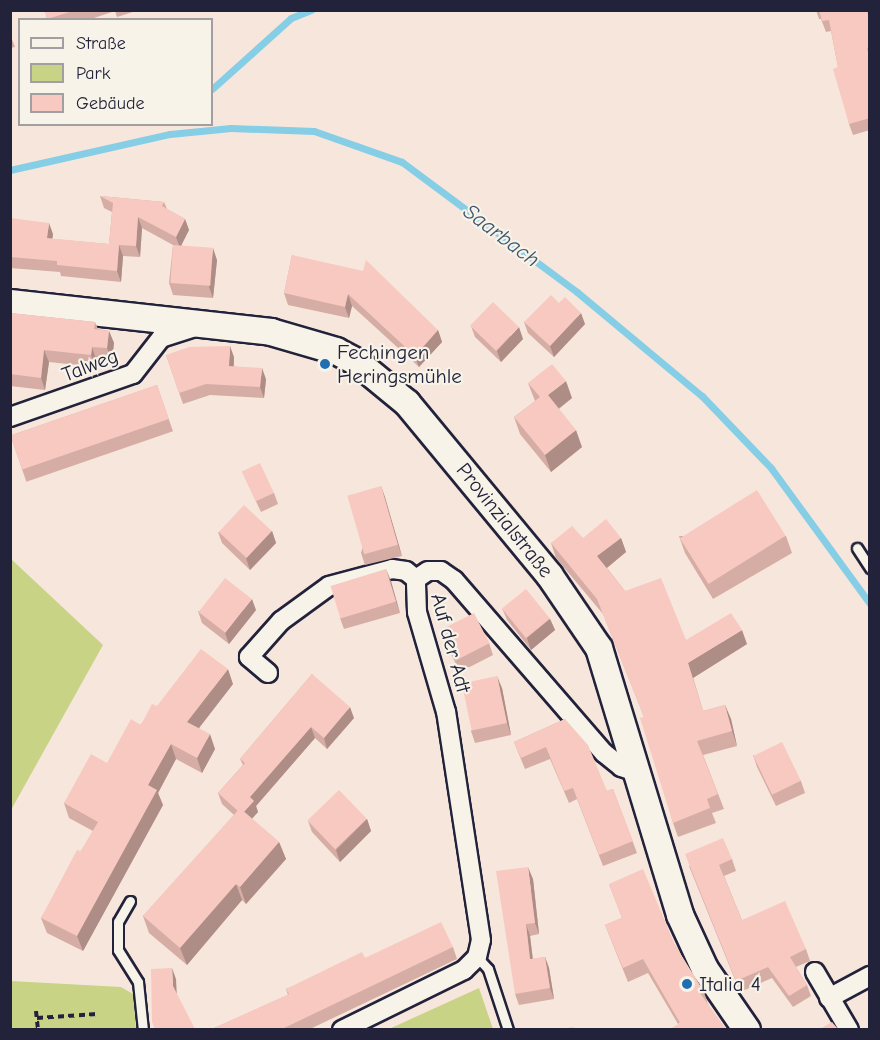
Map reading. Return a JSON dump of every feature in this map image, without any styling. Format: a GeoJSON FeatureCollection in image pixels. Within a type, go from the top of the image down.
{"type":"FeatureCollection","features":[{"type":"Feature","properties":{"kind":"main road","name":"Provinzialstraße"},"geometry":{"type":"LineString","coordinates":[[10,303],[272,332],[336,351],[357,362],[406,403],[461,466],[581,619],[599,648],[639,773],[680,915],[705,969],[747,1029]]}},
{"type":"Feature","properties":{"kind":"street","name":"Talweg"},"geometry":{"type":"LineString","coordinates":[[10,417],[133,374],[161,338],[206,323]]}},
{"type":"Feature","properties":{"kind":"street"},"geometry":{"type":"LineString","coordinates":[[267,673],[249,657],[281,621],[329,586],[392,569],[406,571],[416,579]]}},
{"type":"Feature","properties":{"kind":"street","name":"Auf der Adt"},"geometry":{"type":"LineString","coordinates":[[477,957],[481,940],[480,910],[446,711],[417,612],[416,579],[428,571],[441,571],[454,580],[604,753],[621,767],[639,773]]}},
{"type":"Feature","properties":{"kind":"street"},"geometry":{"type":"LineString","coordinates":[[342,1029],[464,970],[477,957]]}},
{"type":"Feature","properties":{"kind":"street"},"geometry":{"type":"LineString","coordinates":[[815,972],[849,1029]]}},
{"type":"Feature","properties":{"kind":"street"},"geometry":{"type":"LineString","coordinates":[[829,998],[870,976]]}},
{"type":"Feature","properties":{"kind":"lane"},"geometry":{"type":"LineString","coordinates":[[857,549],[870,568]]}},
{"type":"Feature","properties":{"kind":"lane"},"geometry":{"type":"LineString","coordinates":[[130,901],[118,922],[118,950],[138,982],[143,1029]]}},
{"type":"Feature","properties":{"kind":"lane"},"geometry":{"type":"LineString","coordinates":[[477,957],[488,969],[508,1029]]}},
{"type":"Feature","properties":{"kind":"path"},"geometry":{"type":"LineString","coordinates":[[36,1011],[38,1029]]}},
{"type":"Feature","properties":{"kind":"path"},"geometry":{"type":"LineString","coordinates":[[37,1018],[97,1014]]}},
{"type":"Feature","properties":{"kind":"green space"},"geometry":{"type":"Polygon","coordinates":[[[11,559],[103,645],[11,810],[11,559]]]}},
{"type":"Feature","properties":{"kind":"green space"},"geometry":{"type":"Polygon","coordinates":[[[11,981],[121,987],[133,994],[136,1029],[11,1029],[11,981]]]}},
{"type":"Feature","properties":{"kind":"green space"},"geometry":{"type":"Polygon","coordinates":[[[479,988],[493,1029],[389,1029],[479,988]]]}},
{"type":"Feature","properties":{"kind":"building"},"geometry":{"type":"Polygon","coordinates":[[[45,10],[76,10],[50,18],[47,18],[45,10]]]}},
{"type":"Feature","properties":{"kind":"building"},"geometry":{"type":"Polygon","coordinates":[[[819,10],[867,10],[870,25],[870,48],[867,48],[870,58],[870,118],[849,124],[833,69],[838,67],[829,20],[822,21],[819,10]]]}},
{"type":"Feature","properties":{"kind":"building"},"geometry":{"type":"Polygon","coordinates":[[[100,196],[164,202],[162,206],[185,219],[176,237],[138,217],[136,246],[119,245],[117,271],[57,265],[57,261],[10,257],[10,218],[49,223],[47,238],[109,244],[113,203],[100,196]]]}},
{"type":"Feature","properties":{"kind":"building"},"geometry":{"type":"Polygon","coordinates":[[[173,245],[213,248],[210,286],[170,283],[173,245]]]}},
{"type":"Feature","properties":{"kind":"building"},"geometry":{"type":"Polygon","coordinates":[[[292,255],[363,271],[366,260],[438,330],[415,356],[348,294],[345,307],[284,293],[292,255]]]}},
{"type":"Feature","properties":{"kind":"building"},"geometry":{"type":"Polygon","coordinates":[[[551,295],[559,303],[565,297],[581,313],[550,346],[524,322],[551,295]]]}},
{"type":"Feature","properties":{"kind":"building"},"geometry":{"type":"Polygon","coordinates":[[[493,302],[519,327],[496,351],[470,326],[493,302]]]}},
{"type":"Feature","properties":{"kind":"building"},"geometry":{"type":"Polygon","coordinates":[[[10,313],[95,322],[94,329],[109,331],[107,348],[92,347],[91,355],[44,350],[41,378],[10,374],[10,313]]]}},
{"type":"Feature","properties":{"kind":"building"},"geometry":{"type":"Polygon","coordinates":[[[230,346],[229,366],[262,368],[260,387],[206,384],[179,393],[166,355],[189,347],[230,346]]]}},
{"type":"Feature","properties":{"kind":"building"},"geometry":{"type":"Polygon","coordinates":[[[552,364],[566,381],[548,395],[576,430],[545,455],[514,417],[540,397],[528,383],[552,364]]]}},
{"type":"Feature","properties":{"kind":"building"},"geometry":{"type":"Polygon","coordinates":[[[157,385],[169,419],[22,470],[10,435],[157,385]]]}},
{"type":"Feature","properties":{"kind":"building"},"geometry":{"type":"Polygon","coordinates":[[[260,463],[274,493],[256,501],[242,471],[260,463]]]}},
{"type":"Feature","properties":{"kind":"building"},"geometry":{"type":"Polygon","coordinates":[[[381,486],[398,545],[364,554],[347,496],[381,486]]]}},
{"type":"Feature","properties":{"kind":"building"},"geometry":{"type":"Polygon","coordinates":[[[757,490],[786,536],[708,584],[680,538],[757,490]]]}},
{"type":"Feature","properties":{"kind":"building"},"geometry":{"type":"Polygon","coordinates":[[[244,505],[272,531],[247,558],[219,532],[244,505]]]}},
{"type":"Feature","properties":{"kind":"building"},"geometry":{"type":"Polygon","coordinates":[[[606,519],[621,538],[597,556],[625,591],[661,578],[686,640],[731,613],[742,630],[688,663],[703,711],[725,705],[732,731],[697,741],[718,794],[707,799],[710,808],[673,823],[640,718],[644,717],[597,599],[551,543],[572,526],[583,538],[606,519]]]}},
{"type":"Feature","properties":{"kind":"building"},"geometry":{"type":"Polygon","coordinates":[[[386,569],[396,602],[340,618],[331,586],[386,569]]]}},
{"type":"Feature","properties":{"kind":"building"},"geometry":{"type":"Polygon","coordinates":[[[225,578],[252,599],[225,633],[199,612],[225,578]]]}},
{"type":"Feature","properties":{"kind":"building"},"geometry":{"type":"Polygon","coordinates":[[[526,589],[550,619],[526,638],[502,609],[526,589]]]}},
{"type":"Feature","properties":{"kind":"building"},"geometry":{"type":"Polygon","coordinates":[[[474,613],[489,643],[456,661],[440,630],[474,613]]]}},
{"type":"Feature","properties":{"kind":"building"},"geometry":{"type":"Polygon","coordinates":[[[201,649],[228,669],[187,722],[210,734],[197,758],[171,744],[148,785],[157,790],[77,936],[41,918],[77,850],[81,851],[98,822],[64,803],[91,754],[107,763],[131,719],[141,725],[152,704],[157,706],[201,649]]]}},
{"type":"Feature","properties":{"kind":"building"},"geometry":{"type":"Polygon","coordinates":[[[312,674],[350,707],[324,738],[311,727],[250,797],[254,801],[244,812],[240,808],[238,811],[218,793],[245,763],[240,759],[312,674]]]}},
{"type":"Feature","properties":{"kind":"building"},"geometry":{"type":"Polygon","coordinates":[[[497,676],[507,723],[472,730],[462,683],[497,676]]]}},
{"type":"Feature","properties":{"kind":"building"},"geometry":{"type":"Polygon","coordinates":[[[565,719],[588,745],[607,791],[613,789],[633,841],[599,855],[573,788],[564,791],[546,747],[521,758],[514,742],[565,719]]]}},
{"type":"Feature","properties":{"kind":"building"},"geometry":{"type":"Polygon","coordinates":[[[782,742],[801,781],[772,795],[753,756],[782,742]]]}},
{"type":"Feature","properties":{"kind":"building"},"geometry":{"type":"Polygon","coordinates":[[[339,790],[367,819],[335,849],[307,821],[339,790]]]}},
{"type":"Feature","properties":{"kind":"building"},"geometry":{"type":"Polygon","coordinates":[[[240,808],[279,842],[240,887],[236,884],[180,948],[143,916],[240,808]]]}},
{"type":"Feature","properties":{"kind":"building"},"geometry":{"type":"Polygon","coordinates":[[[723,838],[732,859],[719,865],[742,920],[785,901],[806,949],[790,957],[807,985],[789,996],[768,967],[736,981],[685,854],[723,838]]]}},
{"type":"Feature","properties":{"kind":"building"},"geometry":{"type":"Polygon","coordinates":[[[528,867],[535,923],[526,924],[530,959],[545,957],[550,988],[515,994],[496,871],[528,867]]]}},
{"type":"Feature","properties":{"kind":"building"},"geometry":{"type":"Polygon","coordinates":[[[643,869],[675,945],[704,992],[700,993],[726,1029],[670,1029],[680,1023],[643,959],[623,968],[605,925],[622,918],[609,884],[643,869]]]}},
{"type":"Feature","properties":{"kind":"building"},"geometry":{"type":"Polygon","coordinates":[[[441,922],[453,947],[282,1029],[212,1029],[289,994],[286,989],[362,952],[365,958],[441,922]]]}},
{"type":"Feature","properties":{"kind":"building"},"geometry":{"type":"Polygon","coordinates":[[[172,968],[173,986],[195,1029],[155,1029],[152,1022],[151,969],[172,968]]]}},
{"type":"Feature","properties":{"kind":"building"},"geometry":{"type":"Polygon","coordinates":[[[832,1022],[838,1029],[820,1029],[832,1022]]]}},
{"type":"Feature","properties":{"kind":"waterway"},"geometry":{"type":"LineString","coordinates":[[213,88],[291,18],[311,10]]}},
{"type":"Feature","properties":{"kind":"waterway","name":"Saarbach"},"geometry":{"type":"LineString","coordinates":[[10,170],[170,134],[231,128],[314,131],[402,162],[577,292],[702,396],[771,468],[870,604]]}},
{"type":"Feature","properties":{"kind":"place","name":"Fechingen Heringsmühle"},"geometry":{"type":"Point","coordinates":[325,364]}},
{"type":"Feature","properties":{"kind":"place","name":"Italia 4"},"geometry":{"type":"Point","coordinates":[687,984]}}]}
